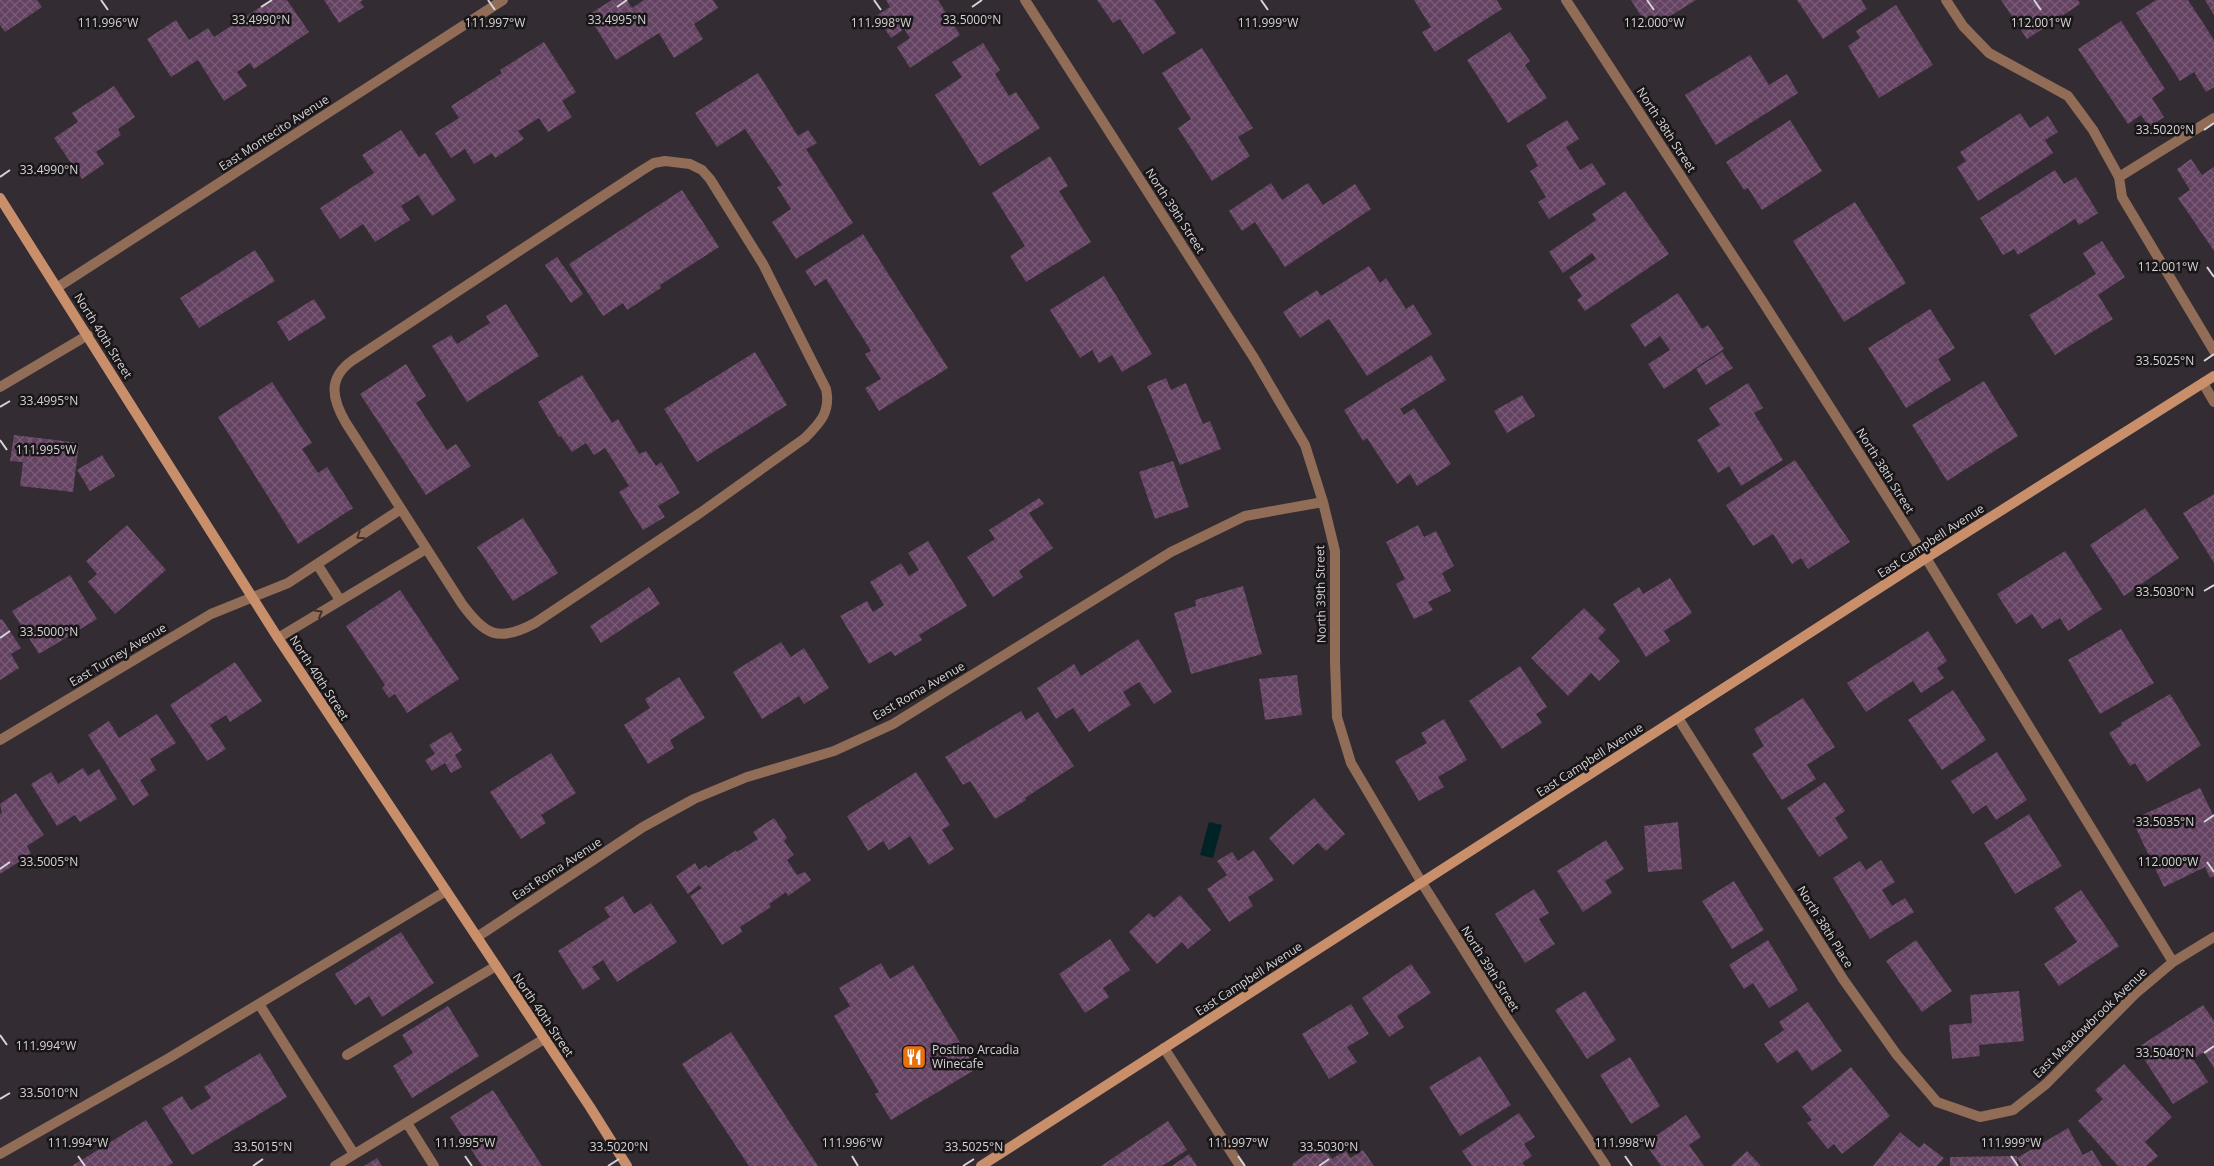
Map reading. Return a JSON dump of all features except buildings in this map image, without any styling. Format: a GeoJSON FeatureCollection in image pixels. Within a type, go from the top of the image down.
{"type":"FeatureCollection","features":[{"type":"Feature","properties":{"kind":"street","name":"East Montecito Avenue"},"geometry":{"type":"LineString","coordinates":[[58,287],[503,0]]}},
{"type":"Feature","properties":{"kind":"street","name":"North 39th Street"},"geometry":{"type":"LineString","coordinates":[[1025,0],[1258,366],[1305,445],[1323,502],[1335,551],[1337,717],[1351,762],[1422,883],[1505,1015],[1606,1166]]}},
{"type":"Feature","properties":{"kind":"street","name":"North 38th Street"},"geometry":{"type":"LineString","coordinates":[[1566,0],[1763,302],[1926,558],[2173,962]]}},
{"type":"Feature","properties":{"kind":"street"},"geometry":{"type":"LineString","coordinates":[[1946,0],[1962,26],[1989,53],[2068,96],[2093,130],[2119,177],[2122,197],[2214,351]]}},
{"type":"Feature","properties":{"kind":"street"},"geometry":{"type":"LineString","coordinates":[[2119,177],[2214,118]]}},
{"type":"Feature","properties":{"kind":"street"},"geometry":{"type":"LineString","coordinates":[[680,161],[702,170],[763,264],[818,373],[828,400],[827,411],[824,417],[805,438],[700,513],[519,632],[498,634],[482,628],[462,604],[401,509],[338,410],[334,396],[334,384],[344,366],[654,163],[680,161]]}},
{"type":"Feature","properties":{"kind":"street","name":"North 40th Street"},"geometry":{"type":"LineString","coordinates":[[0,198],[278,638],[627,1166]]}},
{"type":"Feature","properties":{"kind":"street"},"geometry":{"type":"LineString","coordinates":[[0,387],[88,335]]}},
{"type":"Feature","properties":{"kind":"street","name":"East Campbell Avenue"},"geometry":{"type":"LineString","coordinates":[[981,1166],[1926,558],[2214,376]]}},
{"type":"Feature","properties":{"kind":"street"},"geometry":{"type":"LineString","coordinates":[[2203,383],[2214,402]]}},
{"type":"Feature","properties":{"kind":"street","name":"East Roma Avenue"},"geometry":{"type":"LineString","coordinates":[[477,937],[644,827],[685,804],[747,777],[834,751],[893,724],[1171,552],[1245,516],[1323,502]]}},
{"type":"Feature","properties":{"kind":"street","name":"East Turney Avenue"},"geometry":{"type":"LineString","coordinates":[[0,740],[211,614],[288,583],[401,509]]}},
{"type":"Feature","properties":{"kind":"street"},"geometry":{"type":"LineString","coordinates":[[278,638],[426,549]]}},
{"type":"Feature","properties":{"kind":"street"},"geometry":{"type":"LineString","coordinates":[[317,564],[340,600]]}},
{"type":"Feature","properties":{"kind":"street","name":"North 38th Place"},"geometry":{"type":"LineString","coordinates":[[1678,718],[1843,978],[1897,1055],[1937,1102],[1980,1117]]}},
{"type":"Feature","properties":{"kind":"street"},"geometry":{"type":"LineString","coordinates":[[0,1154],[169,1058],[446,891]]}},
{"type":"Feature","properties":{"kind":"street","name":"East Meadowbrook Avenue"},"geometry":{"type":"LineString","coordinates":[[1980,1117],[2013,1110],[2046,1084],[2135,994],[2173,962],[2214,937]]}},
{"type":"Feature","properties":{"kind":"street"},"geometry":{"type":"LineString","coordinates":[[347,1056],[496,966]]}},
{"type":"Feature","properties":{"kind":"street"},"geometry":{"type":"LineString","coordinates":[[259,1004],[354,1154]]}},
{"type":"Feature","properties":{"kind":"street"},"geometry":{"type":"LineString","coordinates":[[335,1166],[544,1039]]}},
{"type":"Feature","properties":{"kind":"street"},"geometry":{"type":"LineString","coordinates":[[1164,1048],[1240,1166]]}},
{"type":"Feature","properties":{"kind":"street"},"geometry":{"type":"LineString","coordinates":[[407,1123],[434,1166]]}},
{"type":"Feature","properties":{"kind":"water"},"geometry":{"type":"Polygon","coordinates":[[[1209,822],[1222,825],[1213,858],[1200,855],[1209,822]]]}},
{"type":"Feature","properties":{"kind":"place","name":"Postino Arcadia Winecafe"},"geometry":{"type":"Point","coordinates":[914,1057]}}]}
